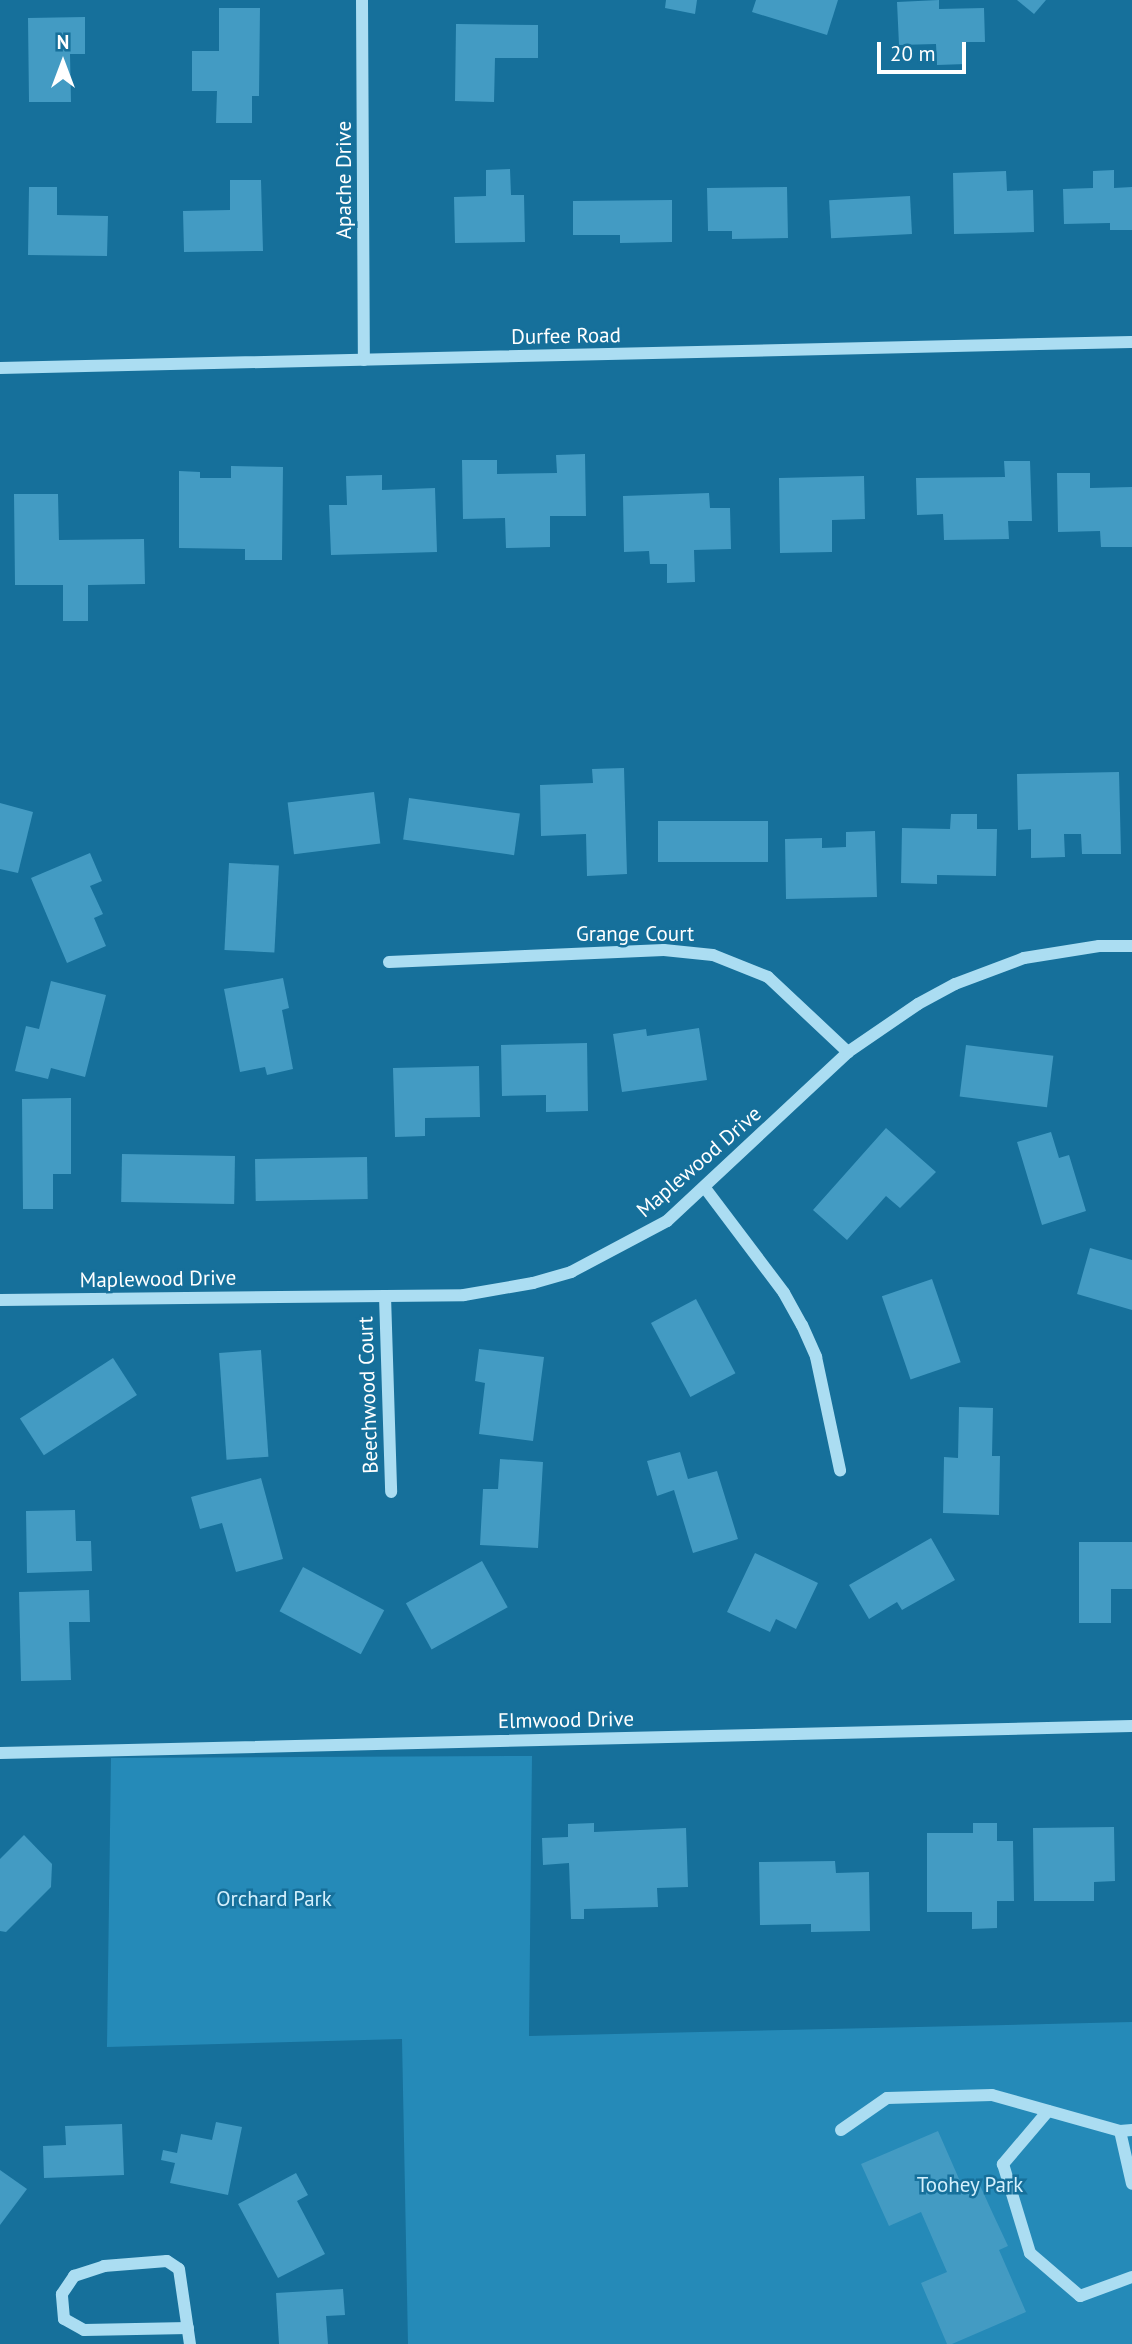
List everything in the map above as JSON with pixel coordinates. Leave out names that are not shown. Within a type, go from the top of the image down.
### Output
[{"type":"street","name":"Apache Drive","points":[[362,0],[364,360]]},
{"type":"street","name":"Durfee Road","points":[[0,368],[1132,342]]},
{"type":"street","name":"Maplewood Drive","points":[[0,1300],[384,1296],[494,1291],[571,1272],[638,1240],[705,1188],[848,1052],[918,1004],[990,969],[1060,951],[1132,946]]},
{"type":"street","name":"Grange Court","points":[[388,962],[664,950],[713,955],[768,977],[848,1052]]},
{"type":"street","points":[[705,1188],[802,1325],[819,1369],[840,1470]]},
{"type":"street","name":"Beechwood Court","points":[[384,1296],[391,1492]]},
{"type":"street","name":"Elmwood Drive","points":[[0,1753],[1132,1726]]},
{"type":"street","points":[[841,2130],[887,2098],[992,2095],[1126,2130],[1132,2184]]},
{"type":"street","points":[[1048,2111],[1003,2165],[1030,2253],[1080,2296],[1132,2277]]},
{"type":"street","points":[[188,2328],[84,2330],[64,2319],[62,2294],[74,2276],[104,2266],[167,2261],[180,2269],[188,2328],[190,2344]]},
{"type":"green space","name":"Toohey Park","points":[[532,1756],[529,2036],[1132,2022],[1132,2344],[408,2344],[402,2039],[107,2047],[111,1758]]},
{"type":"building","points":[[666,0],[697,0],[695,14],[665,8]]},
{"type":"building","points":[[756,0],[838,0],[827,35],[752,12]]},
{"type":"building","points":[[939,0],[939,9],[984,8],[985,42],[965,42],[966,64],[937,65],[936,44],[899,45],[897,2]]},
{"type":"building","points":[[1017,0],[1046,0],[1034,14]]},
{"type":"building","points":[[219,8],[260,8],[259,96],[252,96],[252,123],[216,123],[217,91],[192,91],[192,51],[219,51]]},
{"type":"building","points":[[85,17],[85,54],[70,54],[71,102],[29,102],[28,18]]},
{"type":"building","points":[[456,24],[538,25],[538,58],[495,58],[494,102],[455,101]]},
{"type":"building","points":[[510,169],[511,195],[524,195],[525,242],[455,243],[454,197],[486,196],[486,170]]},
{"type":"building","points":[[1114,170],[1114,188],[1132,187],[1132,230],[1110,230],[1110,223],[1064,224],[1063,189],[1093,188],[1093,171]]},
{"type":"building","points":[[1006,171],[1007,191],[1033,190],[1034,232],[954,234],[953,173]]},
{"type":"building","points":[[230,180],[261,180],[263,251],[184,252],[183,211],[230,210]]},
{"type":"building","points":[[29,187],[57,187],[57,215],[108,216],[107,256],[28,255]]},
{"type":"building","points":[[787,187],[788,238],[732,239],[732,231],[708,231],[707,188]]},
{"type":"building","points":[[910,196],[912,234],[831,238],[829,200]]},
{"type":"building","points":[[672,200],[672,242],[620,243],[620,235],[573,235],[573,201]]},
{"type":"building","points":[[585,454],[586,516],[550,516],[550,547],[506,548],[505,518],[463,519],[462,460],[497,460],[497,474],[557,473],[556,455]]},
{"type":"building","points":[[1004,461],[1030,461],[1032,521],[1008,521],[1009,539],[944,540],[943,514],[917,515],[916,478],[1005,477]]},
{"type":"building","points":[[231,466],[283,467],[282,560],[245,560],[245,549],[179,548],[179,471],[200,472],[200,478],[231,478]]},
{"type":"building","points":[[1057,473],[1090,473],[1090,488],[1132,487],[1132,547],[1101,547],[1100,531],[1058,532]]},
{"type":"building","points":[[382,475],[382,490],[435,488],[437,552],[331,555],[329,505],[347,505],[346,476]]},
{"type":"building","points":[[864,476],[865,519],[832,520],[832,552],[780,553],[779,478]]},
{"type":"building","points":[[709,493],[710,508],[730,508],[731,549],[694,550],[695,582],[667,583],[667,564],[650,564],[649,551],[624,552],[623,496]]},
{"type":"building","points":[[14,494],[58,494],[59,540],[144,539],[145,584],[88,585],[88,621],[63,621],[63,585],[15,585]]},
{"type":"building","points":[[624,768],[627,874],[587,876],[586,834],[541,836],[540,785],[593,783],[592,769]]},
{"type":"building","points":[[1119,772],[1121,854],[1082,854],[1081,834],[1064,834],[1065,857],[1031,858],[1031,829],[1018,830],[1017,774]]},
{"type":"building","points":[[374,792],[380,844],[294,854],[288,803]]},
{"type":"building","points":[[409,798],[520,814],[514,855],[403,840]]},
{"type":"building","points":[[0,803],[33,812],[18,873],[0,869]]},
{"type":"building","points":[[951,814],[977,814],[977,829],[997,829],[996,876],[937,875],[937,884],[901,883],[902,828],[950,829]]},
{"type":"building","points":[[658,821],[768,821],[768,862],[658,862]]},
{"type":"building","points":[[875,831],[877,897],[786,899],[785,839],[822,838],[822,848],[846,847],[846,832]]},
{"type":"building","points":[[90,853],[102,881],[90,886],[103,914],[94,918],[106,946],[67,963],[31,878]]},
{"type":"building","points":[[229,863],[279,866],[274,952],[224,950]]},
{"type":"building","points":[[283,978],[289,1008],[282,1010],[293,1069],[267,1075],[265,1067],[240,1072],[224,989]]},
{"type":"building","points":[[51,981],[106,995],[85,1077],[51,1068],[48,1079],[15,1071],[26,1026],[39,1029]]},
{"type":"building","points":[[699,1028],[707,1080],[622,1092],[613,1034],[646,1029],[647,1036]]},
{"type":"building","points":[[587,1043],[588,1111],[546,1112],[546,1095],[502,1096],[501,1045]]},
{"type":"building","points":[[966,1045],[1053,1056],[1047,1107],[960,1097]]},
{"type":"building","points":[[479,1066],[480,1117],[425,1118],[425,1136],[395,1137],[393,1068]]},
{"type":"building","points":[[71,1098],[71,1174],[53,1174],[53,1209],[23,1209],[22,1099]]},
{"type":"building","points":[[886,1128],[936,1172],[900,1208],[886,1196],[847,1240],[813,1210]]},
{"type":"building","points":[[1051,1132],[1059,1158],[1069,1155],[1086,1211],[1042,1225],[1017,1142]]},
{"type":"building","points":[[122,1154],[235,1156],[234,1204],[121,1202]]},
{"type":"building","points":[[367,1157],[368,1199],[256,1201],[255,1159]]},
{"type":"building","points":[[1090,1248],[1132,1260],[1132,1310],[1077,1294]]},
{"type":"building","points":[[932,1279],[961,1362],[911,1379],[882,1296]]},
{"type":"building","points":[[696,1299],[735,1373],[690,1397],[651,1323]]},
{"type":"building","points":[[479,1349],[544,1357],[533,1441],[479,1434],[485,1383],[475,1381]]},
{"type":"building","points":[[261,1350],[268,1457],[227,1460],[219,1353]]},
{"type":"building","points":[[113,1358],[137,1395],[44,1455],[20,1418]]},
{"type":"building","points":[[959,1407],[993,1408],[992,1456],[1000,1456],[999,1515],[943,1513],[944,1457],[958,1458]]},
{"type":"building","points":[[680,1452],[688,1479],[717,1471],[738,1539],[693,1553],[674,1490],[657,1496],[647,1461]]},
{"type":"building","points":[[500,1459],[543,1462],[538,1548],[480,1545],[483,1489],[498,1489]]},
{"type":"building","points":[[261,1478],[283,1559],[236,1572],[222,1523],[200,1529],[191,1497]]},
{"type":"building","points":[[75,1510],[76,1541],[91,1541],[92,1571],[27,1573],[26,1511]]},
{"type":"building","points":[[931,1538],[955,1580],[902,1610],[897,1602],[869,1619],[849,1585]]},
{"type":"building","points":[[1079,1542],[1132,1542],[1132,1589],[1111,1589],[1111,1623],[1079,1623]]},
{"type":"building","points":[[755,1553],[818,1583],[796,1629],[776,1619],[770,1632],[727,1612]]},
{"type":"building","points":[[482,1561],[508,1607],[432,1650],[406,1603]]},
{"type":"building","points":[[303,1567],[384,1610],[361,1654],[280,1611]]},
{"type":"building","points":[[89,1590],[90,1622],[69,1622],[71,1680],[21,1681],[19,1592]]},
{"type":"building","points":[[594,1823],[594,1832],[686,1828],[688,1887],[657,1888],[658,1907],[584,1909],[584,1919],[571,1919],[569,1863],[543,1865],[542,1838],[568,1837],[568,1824]]},
{"type":"building","points":[[973,1823],[997,1823],[997,1841],[1013,1841],[1014,1901],[997,1901],[997,1928],[972,1929],[972,1912],[927,1912],[927,1833],[973,1833]]},
{"type":"building","points":[[1114,1827],[1115,1881],[1094,1882],[1094,1901],[1034,1901],[1033,1828]]},
{"type":"building","points":[[24,1835],[52,1864],[51,1887],[6,1932],[0,1931],[0,1859]]},
{"type":"building","points":[[835,1861],[836,1873],[869,1872],[870,1931],[811,1932],[811,1924],[760,1925],[759,1862]]},
{"type":"building","points":[[216,2122],[242,2127],[228,2195],[170,2183],[175,2163],[161,2160],[163,2150],[177,2153],[181,2134],[212,2140]]},
{"type":"building","points":[[122,2124],[124,2175],[44,2178],[43,2146],[66,2145],[65,2126]]},
{"type":"building","points":[[938,2131],[963,2188],[978,2181],[1008,2246],[999,2250],[1026,2312],[952,2344],[947,2344],[921,2283],[947,2272],[921,2212],[889,2226],[861,2164]]},
{"type":"building","points":[[0,2170],[27,2189],[0,2225]]},
{"type":"building","points":[[296,2173],[308,2195],[297,2201],[325,2254],[278,2278],[238,2204]]},
{"type":"building","points":[[343,2289],[345,2315],[326,2316],[328,2344],[279,2344],[276,2293]]},
{"type":"park label","name":"Orchard Park","points":[[274,1899]]}]
